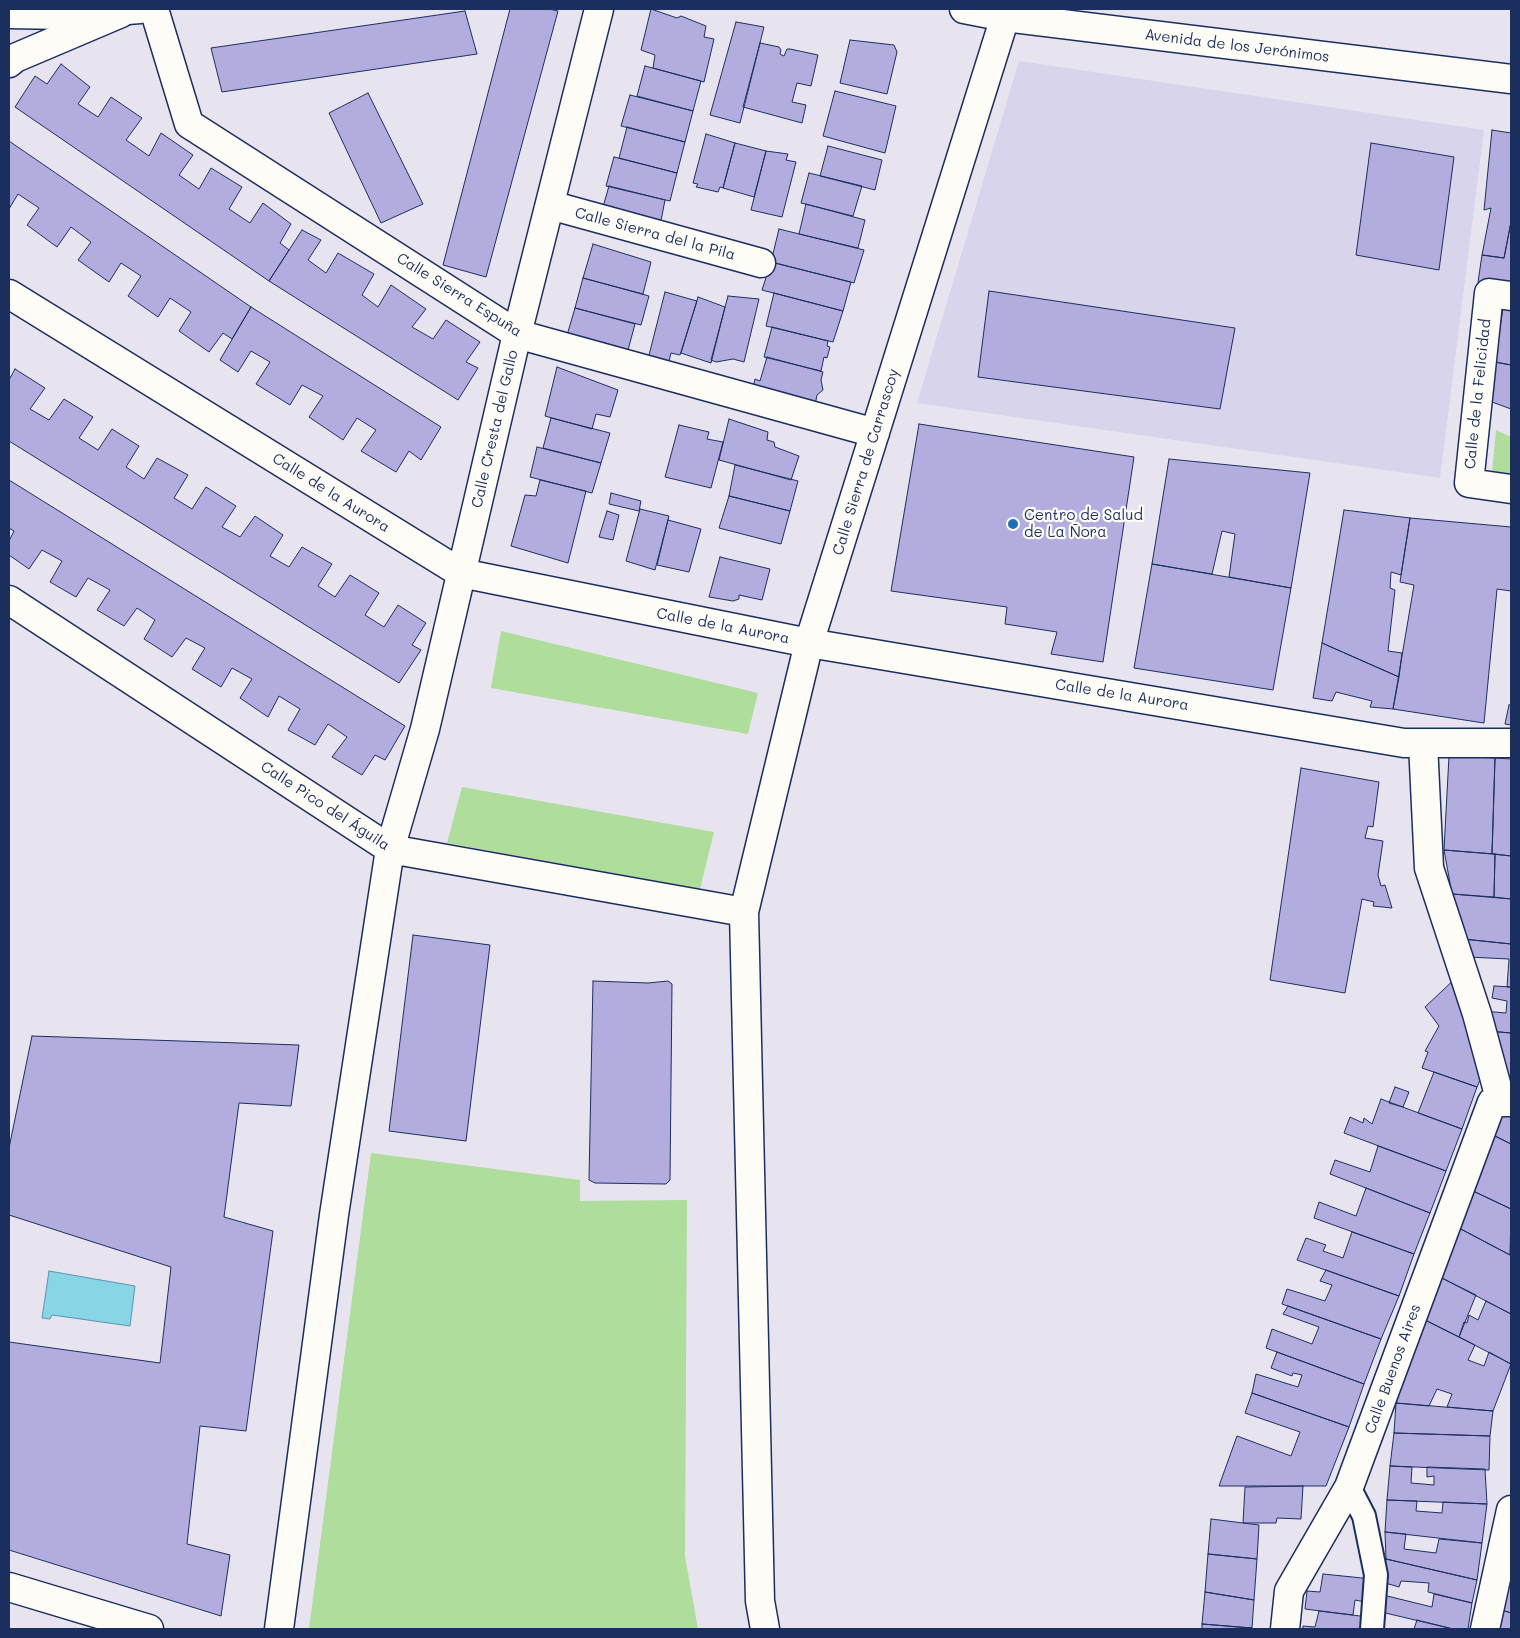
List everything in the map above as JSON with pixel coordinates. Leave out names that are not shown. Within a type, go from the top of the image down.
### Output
[{"type":"street","name":"Calle Sierra Espuña","points":[[154,9],[189,124],[517,334],[875,433]]},
{"type":"street","name":"Calle Cresta del Gallo","points":[[279,1629],[334,1215],[390,849],[425,729],[517,334],[599,9]]},
{"type":"street","name":"Avenida de los Jerónimos","points":[[964,9],[1008,13],[1511,79]]},
{"type":"street","points":[[9,14],[63,15],[132,10]]},
{"type":"street","points":[[9,63],[15,58],[132,10]]},
{"type":"street","name":"Calle Sierra de Carrascoy","points":[[765,1629],[760,1601],[744,912],[809,644],[1008,13]]},
{"type":"street","name":"Calle Sierra del la Pila","points":[[550,205],[761,263]]},
{"type":"street","name":"Calle de la Aurora","points":[[9,294],[462,573],[809,644],[1404,743],[1511,743]]},
{"type":"street","name":"Calle de la Felicidad","points":[[1500,294],[1469,483],[1511,490]]},
{"type":"street","name":"Calle Pico del Águila","points":[[9,600],[390,849],[744,912]]},
{"type":"street","points":[[1423,743],[1429,868],[1477,1014],[1501,1102]]},
{"type":"street","name":"Calle Buenos Aires","points":[[1285,1629],[1289,1591],[1349,1488],[1501,1102]]},
{"type":"street","points":[[1349,1488],[1364,1516],[1376,1575],[1372,1629]]},
{"type":"street","points":[[1485,1629],[1511,1510]]},
{"type":"street","points":[[9,1587],[149,1629]]},
{"type":"shaded area","points":[[1019,61],[1484,130],[1440,478],[917,403]]},
{"type":"green space","points":[[1496,430],[1511,437],[1511,477],[1492,473]]},
{"type":"green space","points":[[501,631],[758,693],[748,734],[491,688]]},
{"type":"green space","points":[[462,787],[714,832],[700,889],[447,843]]},
{"type":"green space","points":[[371,1153],[580,1180],[580,1201],[687,1200],[685,1556],[698,1629],[309,1629]]},
{"type":"water","points":[[49,1271],[135,1286],[130,1326],[52,1315],[50,1319],[42,1318]]},
{"type":"building","points":[[510,9],[549,9],[558,11],[486,277],[443,265]]},
{"type":"building","points":[[651,9],[677,18],[681,16],[706,26],[704,37],[714,39],[704,82],[653,68],[655,55],[641,50]]},
{"type":"building","points":[[465,11],[477,54],[222,92],[211,48]]},
{"type":"building","points":[[736,22],[764,27],[740,123],[710,115]]},
{"type":"building","points":[[850,40],[894,45],[897,52],[887,94],[840,83]]},
{"type":"building","points":[[760,43],[779,47],[781,50],[780,54],[784,56],[787,49],[818,55],[811,86],[797,83],[792,102],[806,105],[802,123],[743,107]]},
{"type":"building","points":[[61,64],[90,87],[78,104],[98,117],[111,97],[142,118],[126,140],[149,156],[161,133],[193,155],[179,175],[199,189],[211,168],[242,187],[229,209],[250,223],[263,203],[291,224],[280,243],[289,250],[269,281],[15,107],[35,76],[47,84]]},
{"type":"building","points":[[645,66],[701,81],[693,111],[637,96]]},
{"type":"building","points":[[835,91],[896,106],[885,153],[823,136]]},
{"type":"building","points":[[368,93],[423,204],[381,223],[329,113]]},
{"type":"building","points":[[630,95],[693,111],[685,142],[621,126]]},
{"type":"building","points":[[627,127],[685,142],[677,173],[619,158]]},
{"type":"building","points":[[1492,130],[1511,133],[1511,222],[1504,258],[1482,255],[1491,208],[1484,210]]},
{"type":"building","points":[[706,134],[735,143],[723,188],[720,187],[718,192],[696,187],[698,184],[693,183]]},
{"type":"building","points":[[9,141],[251,307],[232,339],[223,333],[209,352],[179,331],[191,312],[170,298],[158,317],[128,296],[141,276],[121,263],[109,282],[78,260],[91,242],[71,227],[57,247],[27,225],[39,208],[18,194],[9,209]]},
{"type":"building","points":[[735,143],[766,151],[754,197],[723,188]]},
{"type":"building","points":[[1371,143],[1454,157],[1439,270],[1356,255]]},
{"type":"building","points":[[828,146],[882,160],[875,190],[820,176]]},
{"type":"building","points":[[766,151],[788,154],[786,160],[796,162],[782,217],[751,210]]},
{"type":"building","points":[[614,157],[677,173],[670,201],[606,186]]},
{"type":"building","points":[[809,173],[862,186],[853,216],[801,203]]},
{"type":"building","points":[[609,186],[665,200],[659,231],[603,207]]},
{"type":"building","points":[[806,204],[865,220],[858,248],[799,234]]},
{"type":"building","points":[[1511,222],[1511,286],[1478,282],[1482,255],[1504,258]]},
{"type":"building","points":[[779,229],[864,250],[854,283],[771,262]]},
{"type":"building","points":[[302,230],[321,240],[308,260],[326,273],[338,253],[374,274],[362,295],[378,307],[391,285],[426,309],[412,327],[433,339],[446,320],[480,342],[466,362],[478,368],[458,400],[269,281]]},
{"type":"building","points":[[593,244],[651,262],[643,294],[583,278]]},
{"type":"building","points":[[771,262],[851,282],[843,311],[762,290]]},
{"type":"building","points":[[583,278],[649,296],[641,325],[575,308]]},
{"type":"building","points":[[989,291],[1235,328],[1220,409],[978,377]]},
{"type":"building","points":[[665,292],[697,301],[680,355],[671,353],[667,369],[647,363]]},
{"type":"building","points":[[774,293],[843,311],[833,342],[766,326]]},
{"type":"building","points":[[728,296],[759,299],[744,362],[733,359],[716,362],[711,360]]},
{"type":"building","points":[[698,297],[725,307],[711,363],[681,353]]},
{"type":"building","points":[[1504,301],[1511,302],[1511,365],[1495,362]]},
{"type":"building","points":[[251,307],[441,427],[421,460],[409,451],[396,472],[361,451],[376,430],[357,418],[343,440],[309,417],[323,396],[302,385],[290,405],[256,384],[270,362],[251,351],[238,372],[220,360]]},
{"type":"building","points":[[575,308],[635,324],[625,361],[565,342]]},
{"type":"building","points":[[772,327],[828,341],[827,346],[830,347],[827,358],[824,357],[821,371],[764,357]]},
{"type":"building","points":[[767,357],[823,372],[821,380],[823,390],[817,395],[815,405],[752,392],[755,379],[760,381]]},
{"type":"building","points":[[1495,362],[1511,365],[1511,409],[1492,402]]},
{"type":"building","points":[[557,367],[618,390],[610,417],[596,414],[592,429],[545,416]]},
{"type":"building","points":[[15,369],[45,388],[30,409],[49,420],[64,399],[93,417],[79,438],[98,450],[112,429],[139,446],[126,467],[144,479],[157,458],[188,475],[174,498],[192,509],[206,487],[236,506],[222,527],[240,537],[255,516],[283,535],[270,556],[289,567],[302,547],[332,564],[318,586],[335,597],[350,575],[379,593],[365,615],[384,627],[398,605],[426,623],[412,645],[421,650],[399,683],[9,441],[9,380]]},
{"type":"building","points":[[551,418],[610,433],[601,463],[543,448]]},
{"type":"building","points":[[729,419],[768,432],[767,440],[774,442],[775,447],[799,456],[791,480],[719,460]]},
{"type":"building","name":"Centro de Salud de La Ñora","points":[[919,424],[1134,457],[1103,662],[1051,654],[1057,632],[1005,624],[1007,607],[891,591]]},
{"type":"building","points":[[679,425],[709,432],[707,439],[723,442],[711,488],[665,477]]},
{"type":"building","points":[[537,447],[601,463],[592,493],[530,477]]},
{"type":"building","points":[[1169,459],[1310,473],[1291,588],[1229,577],[1235,534],[1222,531],[1212,574],[1152,564]]},
{"type":"building","points":[[735,465],[798,481],[790,511],[729,496]]},
{"type":"building","points":[[9,480],[405,726],[385,760],[375,755],[362,775],[332,757],[347,737],[328,724],[315,745],[288,730],[300,709],[279,696],[268,717],[240,698],[252,679],[232,668],[221,687],[192,669],[205,648],[186,638],[172,657],[144,639],[155,620],[137,608],[124,626],[97,610],[110,590],[88,578],[76,597],[50,582],[62,561],[42,550],[29,569],[9,555],[9,541],[14,531],[9,528]]},
{"type":"building","points":[[540,480],[586,491],[568,563],[511,546],[525,495],[536,496]]},
{"type":"building","points":[[611,493],[641,501],[639,511],[609,504]]},
{"type":"building","points":[[729,496],[790,511],[781,544],[719,528]]},
{"type":"building","points":[[640,509],[669,516],[655,570],[626,561]]},
{"type":"building","points":[[1344,510],[1410,518],[1401,575],[1391,572],[1390,588],[1395,590],[1388,651],[1402,653],[1399,677],[1322,643]]},
{"type":"building","points":[[607,511],[619,515],[613,540],[599,537]]},
{"type":"building","points":[[1410,518],[1511,527],[1511,591],[1497,589],[1484,723],[1393,709],[1414,585],[1400,582]]},
{"type":"building","points":[[668,520],[701,529],[689,572],[657,565]]},
{"type":"building","points":[[720,557],[770,569],[762,600],[739,595],[739,599],[733,601],[709,597]]},
{"type":"building","points":[[1152,564],[1291,588],[1273,690],[1134,668]]},
{"type":"building","points":[[1322,643],[1399,677],[1393,709],[1370,707],[1372,701],[1336,692],[1332,701],[1313,698]]},
{"type":"building","points":[[1509,705],[1511,705],[1511,725],[1505,724]]},
{"type":"building","points":[[1449,756],[1495,758],[1492,854],[1444,850]]},
{"type":"building","points":[[1495,758],[1511,759],[1511,856],[1492,854]]},
{"type":"building","points":[[1301,768],[1379,782],[1373,827],[1368,826],[1365,838],[1383,841],[1378,875],[1381,886],[1385,885],[1392,908],[1373,906],[1374,902],[1362,899],[1345,993],[1270,980]]},
{"type":"building","points":[[1444,850],[1495,854],[1494,897],[1452,894]]},
{"type":"building","points":[[1495,854],[1511,856],[1511,899],[1494,897]]},
{"type":"building","points":[[1452,894],[1511,899],[1511,944],[1463,939]]},
{"type":"building","points":[[413,935],[490,945],[466,1141],[389,1131]]},
{"type":"building","points":[[1463,939],[1511,944],[1511,987],[1507,987],[1509,959],[1468,957]]},
{"type":"building","points":[[1458,976],[1486,1066],[1477,1087],[1422,1068],[1428,1052],[1425,1051],[1439,1026],[1425,1007]]},
{"type":"building","points":[[593,981],[648,983],[668,981],[672,984],[670,1180],[666,1184],[595,1183],[589,1180]]},
{"type":"building","points":[[1494,986],[1511,987],[1511,1033],[1488,1031],[1483,1011],[1506,1013],[1507,1001],[1492,998]]},
{"type":"building","points":[[1488,1031],[1511,1033],[1511,1076],[1500,1074]]},
{"type":"building","points":[[32,1036],[299,1045],[291,1106],[239,1103],[224,1217],[273,1231],[246,1431],[200,1426],[187,1544],[230,1555],[221,1616],[9,1550],[9,1342],[160,1363],[171,1267],[9,1215],[9,1148]]},
{"type":"building","points":[[1434,1072],[1477,1087],[1462,1129],[1418,1113]]},
{"type":"building","points":[[1395,1087],[1409,1092],[1403,1107],[1389,1103]]},
{"type":"building","points":[[1381,1099],[1462,1129],[1446,1171],[1344,1133],[1350,1117],[1363,1123],[1364,1118],[1372,1124]]},
{"type":"building","points":[[1501,1107],[1511,1108],[1511,1144],[1491,1134]]},
{"type":"building","points":[[1491,1134],[1511,1144],[1511,1209],[1471,1190]]},
{"type":"building","points":[[1378,1146],[1446,1171],[1430,1213],[1330,1174],[1335,1160],[1370,1172]]},
{"type":"building","points":[[1366,1188],[1430,1213],[1414,1254],[1314,1218],[1319,1202],[1356,1216]]},
{"type":"building","points":[[1471,1190],[1511,1209],[1510,1255],[1457,1227]]},
{"type":"building","points":[[1457,1227],[1510,1255],[1511,1251],[1511,1314],[1438,1276]]},
{"type":"building","points":[[1352,1232],[1414,1254],[1399,1296],[1297,1260],[1306,1238],[1326,1245],[1323,1251],[1343,1258]]},
{"type":"building","points":[[1326,1270],[1399,1296],[1381,1339],[1282,1304],[1287,1289],[1325,1301],[1332,1285],[1320,1281]]},
{"type":"building","points":[[1438,1276],[1476,1295],[1459,1337],[1423,1319]]},
{"type":"building","points":[[1486,1301],[1511,1314],[1511,1364],[1459,1337],[1464,1322],[1467,1323],[1469,1315],[1478,1320]]},
{"type":"building","points":[[1288,1306],[1381,1339],[1364,1384],[1266,1348],[1272,1329],[1312,1344],[1319,1327],[1283,1314]]},
{"type":"building","points":[[1423,1319],[1475,1345],[1468,1360],[1484,1366],[1489,1352],[1511,1364],[1493,1411],[1447,1407],[1452,1394],[1437,1389],[1429,1406],[1396,1403]]},
{"type":"building","points":[[1277,1352],[1364,1384],[1349,1427],[1252,1393],[1256,1374],[1298,1387],[1302,1375],[1293,1373],[1292,1376],[1271,1368]]},
{"type":"building","points":[[1252,1393],[1349,1427],[1326,1486],[1219,1486],[1237,1436],[1291,1456],[1300,1432],[1245,1413]]},
{"type":"building","points":[[1396,1403],[1493,1411],[1490,1436],[1394,1433]]},
{"type":"building","points":[[1394,1433],[1490,1436],[1489,1470],[1390,1466]]},
{"type":"building","points":[[1390,1466],[1412,1467],[1411,1483],[1434,1485],[1434,1476],[1427,1477],[1427,1467],[1485,1469],[1487,1504],[1387,1500]]},
{"type":"building","points":[[1303,1486],[1301,1519],[1277,1518],[1276,1523],[1243,1523],[1245,1487]]},
{"type":"building","points":[[1387,1500],[1417,1501],[1416,1511],[1442,1513],[1443,1502],[1487,1504],[1482,1543],[1385,1532]]},
{"type":"building","points":[[1211,1519],[1259,1525],[1257,1559],[1208,1554]]},
{"type":"building","points":[[1385,1532],[1406,1534],[1404,1549],[1436,1553],[1439,1539],[1482,1543],[1477,1580],[1386,1559]]},
{"type":"building","points":[[1208,1554],[1257,1559],[1254,1600],[1205,1592]]},
{"type":"building","points":[[1386,1559],[1477,1580],[1472,1603],[1428,1592],[1429,1583],[1401,1581],[1399,1587],[1382,1582]]},
{"type":"building","points":[[1323,1574],[1372,1579],[1370,1603],[1355,1600],[1353,1615],[1305,1609],[1307,1591],[1320,1592]]},
{"type":"building","points":[[1506,1584],[1511,1585],[1511,1613],[1499,1609]]},
{"type":"building","points":[[1205,1592],[1254,1600],[1252,1628],[1202,1624]]},
{"type":"building","points":[[1379,1594],[1432,1607],[1434,1594],[1472,1603],[1468,1629],[1453,1629],[1377,1611]]},
{"type":"building","points":[[1499,1609],[1511,1613],[1511,1629],[1492,1629]]},
{"type":"building","points":[[1319,1611],[1368,1617],[1367,1629],[1303,1629],[1303,1626],[1315,1627]]},
{"type":"building","points":[[1417,1620],[1453,1629],[1414,1629]]},
{"type":"building","points":[[1202,1624],[1252,1628],[1202,1629]]},
{"type":"place","name":"Centro de Salud de La Ñora","points":[[1013,524]]}]
